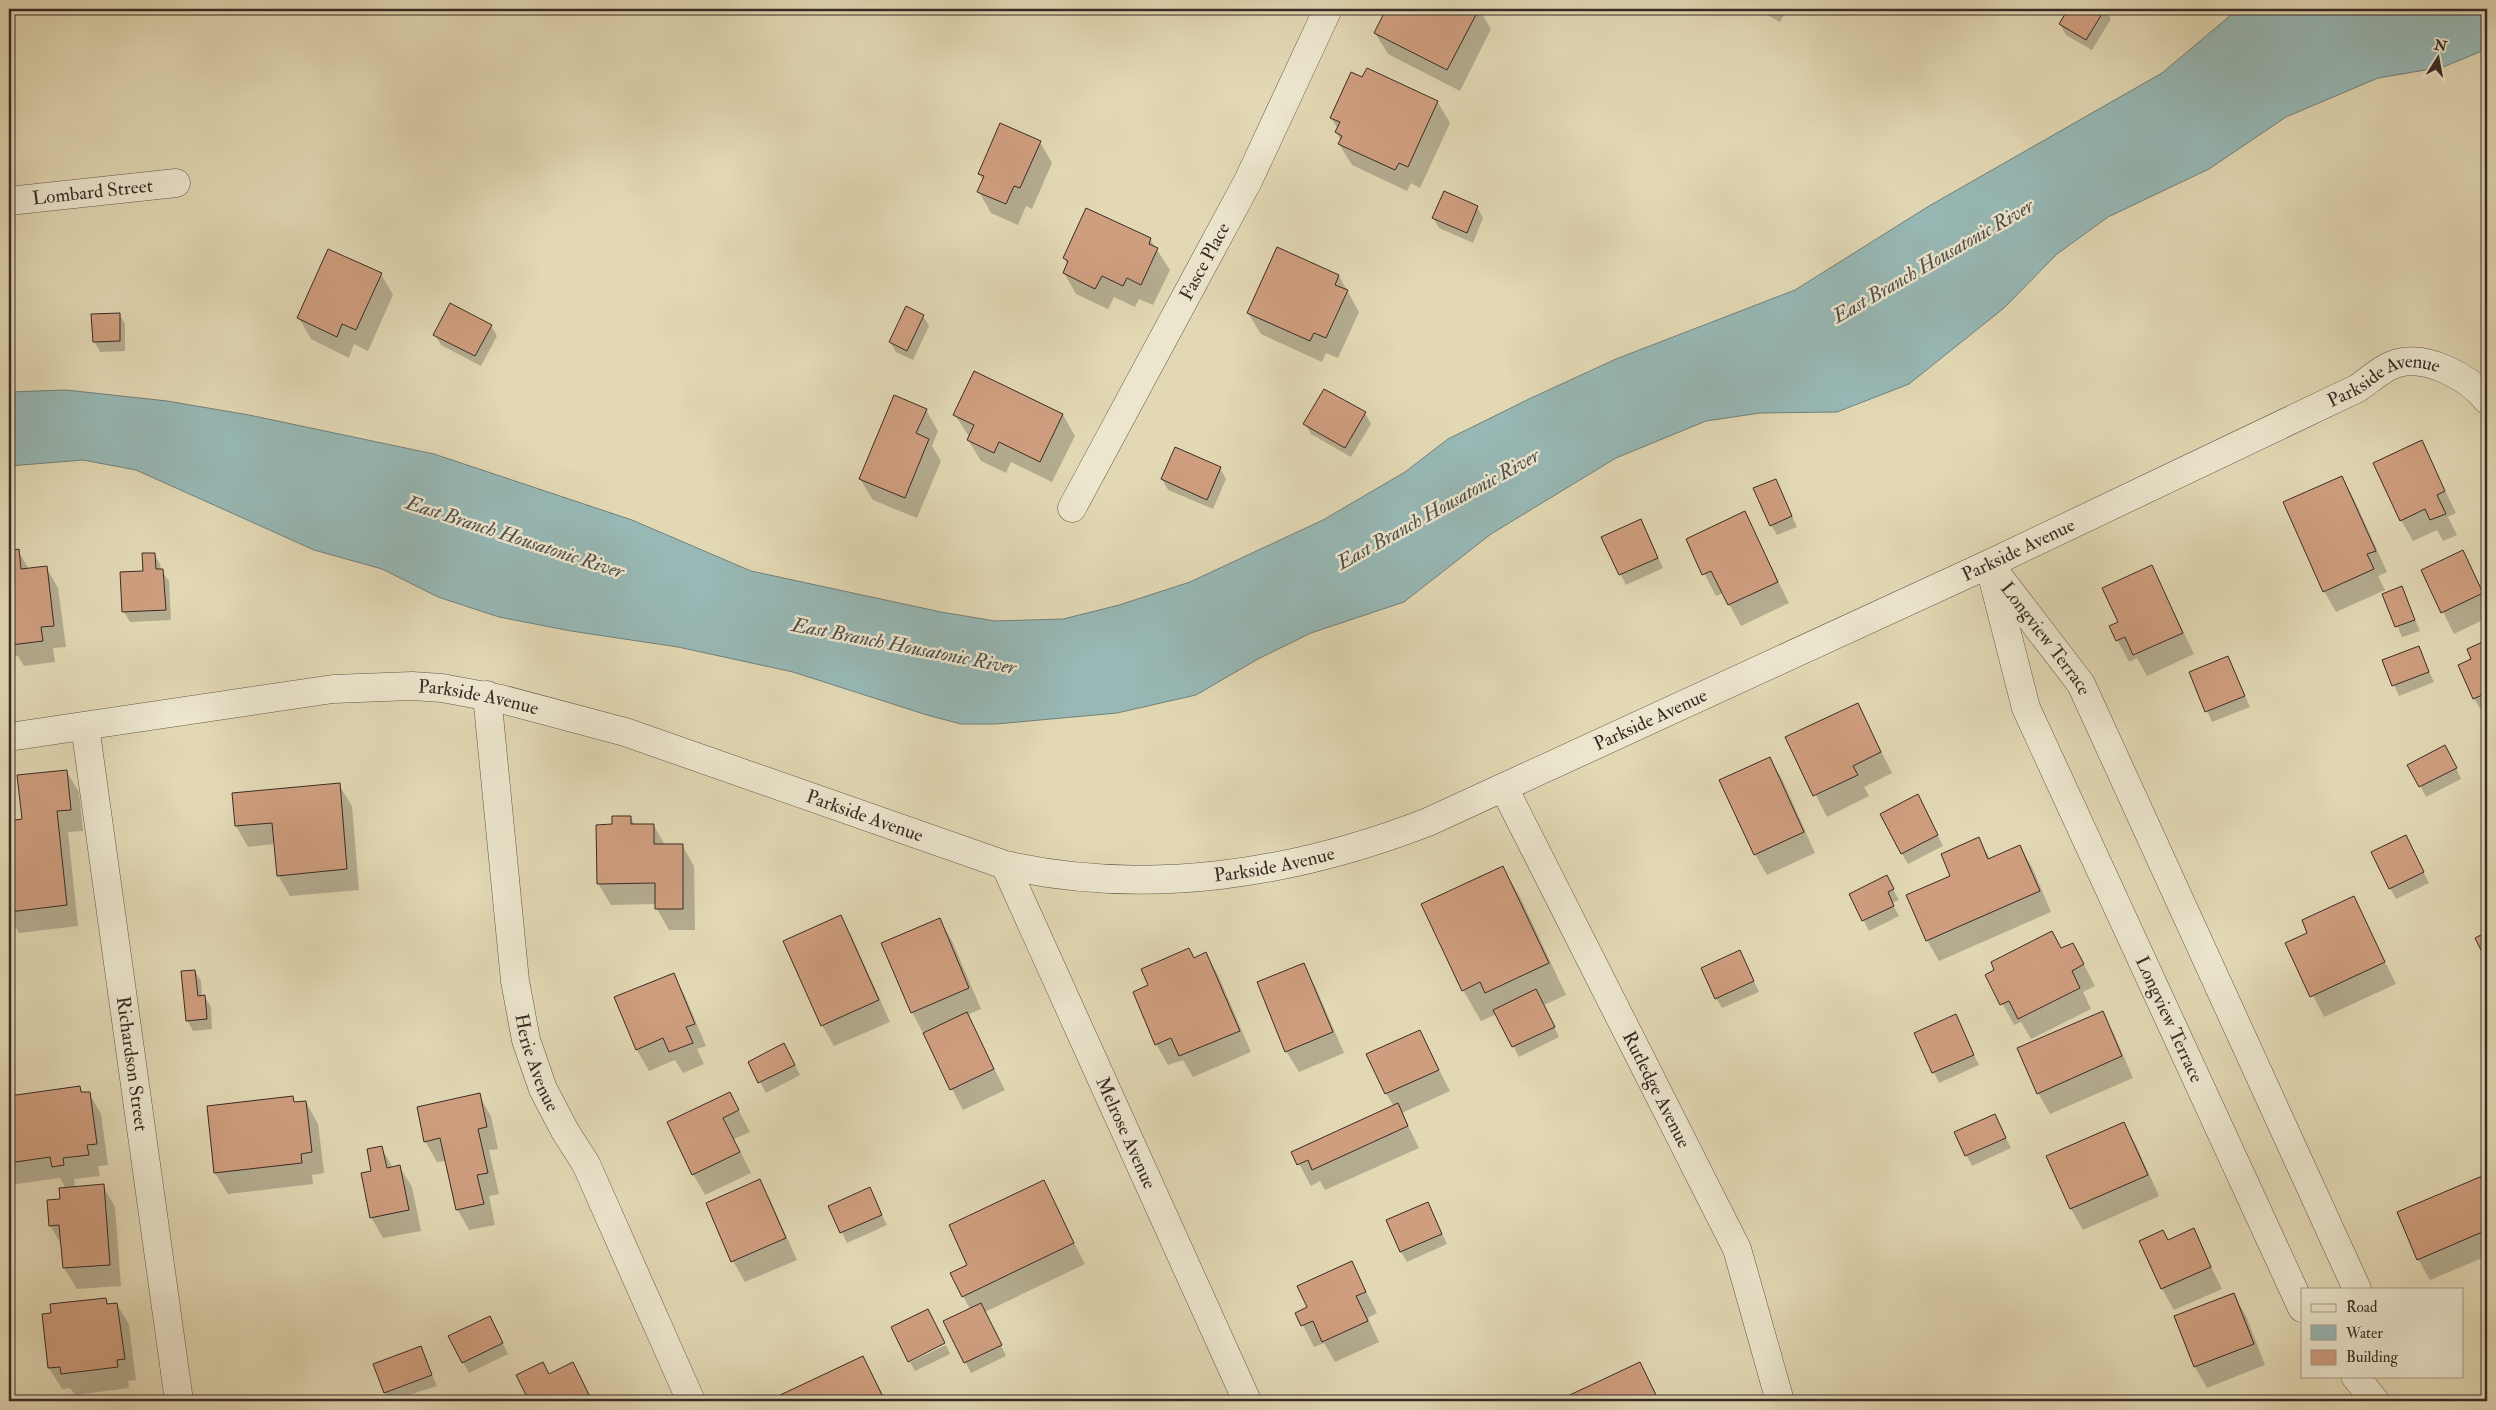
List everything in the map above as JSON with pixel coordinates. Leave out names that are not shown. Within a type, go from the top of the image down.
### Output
[{"type":"street","name":"Fasce Place","points":[[1072,508],[1248,181],[1328,9]]},
{"type":"street","name":"Lombard Street","points":[[9,201],[176,182]]},
{"type":"street","name":"Parkside Avenue","points":[[9,737],[349,688],[412,686],[487,695],[626,732],[1005,865],[1052,874],[1140,879],[1193,878],[1248,871],[1332,855],[1428,822],[1989,564],[2358,388],[2385,368],[2398,363],[2416,362],[2433,366],[2461,377],[2474,386],[2487,400]]},
{"type":"street","name":"Longview Terrace","points":[[1989,564],[2081,684],[2357,1288]]},
{"type":"street","name":"Longview Terrace","points":[[1989,564],[2026,708],[2301,1306]]},
{"type":"street","name":"Herie Avenue","points":[[487,695],[515,981],[526,1040],[543,1089],[565,1131],[586,1164],[691,1401]]},
{"type":"street","name":"Richardson Street","points":[[85,726],[179,1401]]},
{"type":"street","name":"Rutledge Avenue","points":[[1504,788],[1738,1249],[1780,1401]]},
{"type":"street","name":"Melrose Avenue","points":[[1005,865],[1247,1401]]},
{"type":"street","points":[[2357,1378],[2375,1401]]},
{"type":"street","points":[[2374,1378],[2379,1401]]},
{"type":"water","name":"East Branch Housatonic River","points":[[2238,9],[2487,9],[2487,49],[2443,67],[2378,78],[2286,117],[2209,169],[2108,217],[2057,254],[2004,308],[1909,384],[1837,412],[1760,413],[1706,421],[1616,458],[1491,534],[1404,602],[1311,633],[1258,659],[1196,695],[1117,713],[996,724],[961,724],[793,672],[678,647],[571,631],[499,617],[438,597],[382,569],[314,550],[136,470],[83,460],[9,466],[9,392],[66,390],[167,401],[249,415],[434,454],[632,520],[751,571],[941,612],[995,621],[1063,619],[1119,605],[1190,582],[1323,520],[1405,472],[1448,439],[1529,399],[1616,359],[1795,290],[1929,206],[2162,73]]},
{"type":"building","points":[[1386,9],[1479,9],[1447,70],[1374,33]]},
{"type":"building","points":[[2068,9],[2105,9],[2086,40],[2059,24]]},
{"type":"building","points":[[1367,68],[1438,101],[1408,167],[1399,163],[1395,170],[1338,144],[1342,136],[1335,132],[1340,122],[1330,118],[1351,72],[1362,77]]},
{"type":"building","points":[[1000,123],[1041,141],[1020,188],[1014,186],[1006,204],[977,192],[984,176],[978,174]]},
{"type":"building","points":[[1444,191],[1478,206],[1467,233],[1432,218]]},
{"type":"building","points":[[1086,208],[1151,238],[1149,244],[1158,248],[1141,285],[1127,278],[1123,286],[1102,276],[1095,289],[1063,273],[1068,261],[1063,258]]},
{"type":"building","points":[[1277,247],[1339,275],[1335,285],[1348,290],[1326,338],[1314,333],[1310,341],[1247,313]]},
{"type":"building","points":[[328,249],[382,273],[356,330],[342,324],[337,337],[297,318]]},
{"type":"building","points":[[450,303],[492,325],[475,356],[433,335]]},
{"type":"building","points":[[906,306],[924,315],[907,351],[889,342]]},
{"type":"building","points":[[120,313],[120,341],[93,342],[91,314]]},
{"type":"building","points":[[974,371],[1063,414],[1040,462],[999,442],[994,453],[967,440],[974,425],[953,415]]},
{"type":"building","points":[[1324,389],[1366,412],[1345,448],[1303,424]]},
{"type":"building","points":[[894,395],[927,409],[916,433],[929,439],[905,498],[859,479]]},
{"type":"building","points":[[2422,440],[2445,491],[2437,495],[2446,514],[2430,520],[2425,509],[2400,521],[2373,463]]},
{"type":"building","points":[[1175,447],[1221,467],[1207,500],[1161,479]]},
{"type":"building","points":[[2342,476],[2376,551],[2367,554],[2374,569],[2323,592],[2283,502]]},
{"type":"building","points":[[1776,479],[1792,516],[1770,526],[1753,488]]},
{"type":"building","points":[[1745,511],[1778,582],[1728,605],[1711,571],[1702,575],[1686,539]]},
{"type":"building","points":[[1641,519],[1658,558],[1619,575],[1601,537]]},
{"type":"building","points":[[19,549],[21,569],[47,566],[54,626],[41,627],[43,641],[11,645],[9,551]]},
{"type":"building","points":[[2463,550],[2483,593],[2441,613],[2421,570]]},
{"type":"building","points":[[142,553],[155,553],[156,569],[163,569],[166,610],[122,612],[120,572],[143,571]]},
{"type":"building","points":[[2152,565],[2183,633],[2133,655],[2125,637],[2116,641],[2109,626],[2118,622],[2102,588]]},
{"type":"building","points":[[2402,586],[2415,620],[2395,627],[2382,594]]},
{"type":"building","points":[[2487,640],[2487,693],[2473,699],[2458,665],[2471,659],[2467,649]]},
{"type":"building","points":[[2419,646],[2429,672],[2392,686],[2382,660]]},
{"type":"building","points":[[2228,656],[2245,696],[2205,712],[2189,672]]},
{"type":"building","points":[[1858,703],[1881,752],[1853,766],[1858,775],[1813,796],[1785,737]]},
{"type":"building","points":[[2445,745],[2457,768],[2419,787],[2407,765]]},
{"type":"building","points":[[1770,757],[1804,832],[1754,855],[1719,780]]},
{"type":"building","points":[[67,770],[71,810],[57,811],[67,905],[9,912],[9,821],[22,819],[17,775]]},
{"type":"building","points":[[340,783],[347,869],[277,876],[272,823],[235,826],[232,793]]},
{"type":"building","points":[[1918,794],[1938,835],[1901,854],[1880,814]]},
{"type":"building","points":[[612,816],[631,816],[631,824],[654,824],[654,844],[683,844],[683,909],[655,909],[655,883],[597,884],[596,825],[612,824]]},
{"type":"building","points":[[2406,835],[2424,872],[2389,889],[2371,852]]},
{"type":"building","points":[[1979,837],[1988,859],[2020,845],[2040,891],[1926,941],[1906,895],[1950,876],[1941,854]]},
{"type":"building","points":[[1503,866],[1549,963],[1485,993],[1480,982],[1462,991],[1421,904]]},
{"type":"building","points":[[1887,875],[1894,889],[1888,892],[1894,906],[1862,921],[1849,894]]},
{"type":"building","points":[[2354,896],[2385,962],[2310,997],[2285,943],[2307,933],[2302,920]]},
{"type":"building","points":[[841,915],[879,1000],[821,1026],[783,941]]},
{"type":"building","points":[[940,918],[969,988],[911,1013],[881,943]]},
{"type":"building","points":[[2052,931],[2061,948],[2073,943],[2084,964],[2072,971],[2080,988],[2018,1019],[2009,1001],[2000,1005],[1985,975],[1994,970],[1991,962]]},
{"type":"building","points":[[2487,932],[2487,962],[2475,938]]},
{"type":"building","points":[[1189,948],[1194,958],[1206,952],[1240,1031],[1179,1056],[1171,1038],[1155,1045],[1133,992],[1148,985],[1141,969]]},
{"type":"building","points":[[1740,950],[1754,981],[1715,999],[1701,968]]},
{"type":"building","points":[[1304,963],[1333,1032],[1285,1052],[1257,982]]},
{"type":"building","points":[[195,970],[198,996],[205,995],[207,1019],[186,1021],[181,971]]},
{"type":"building","points":[[674,973],[695,1024],[686,1027],[693,1043],[669,1052],[663,1038],[636,1050],[614,997]]},
{"type":"building","points":[[1536,989],[1555,1027],[1512,1047],[1493,1010]]},
{"type":"building","points":[[2103,1011],[2122,1056],[2037,1094],[2017,1048]]},
{"type":"building","points":[[967,1012],[994,1069],[950,1090],[923,1033]]},
{"type":"building","points":[[1956,1014],[1974,1055],[1932,1073],[1914,1033]]},
{"type":"building","points":[[1420,1030],[1439,1070],[1385,1094],[1366,1054]]},
{"type":"building","points":[[784,1043],[795,1065],[758,1083],[748,1062]]},
{"type":"building","points":[[80,1086],[81,1092],[90,1092],[97,1144],[87,1145],[89,1155],[63,1158],[64,1165],[52,1167],[50,1157],[9,1163],[9,1096]]},
{"type":"building","points":[[730,1092],[739,1110],[723,1118],[740,1152],[692,1175],[667,1122]]},
{"type":"building","points":[[480,1093],[487,1127],[478,1129],[488,1173],[477,1175],[484,1204],[456,1210],[440,1138],[424,1142],[417,1107]]},
{"type":"building","points":[[293,1096],[294,1102],[306,1101],[312,1152],[301,1154],[302,1163],[214,1173],[207,1106]]},
{"type":"building","points":[[1398,1103],[1408,1126],[1312,1170],[1308,1160],[1297,1165],[1291,1152]]},
{"type":"building","points":[[1995,1114],[2006,1138],[1965,1156],[1954,1132]]},
{"type":"building","points":[[2124,1122],[2148,1175],[2070,1209],[2046,1156]]},
{"type":"building","points":[[382,1146],[387,1168],[400,1165],[409,1210],[370,1218],[361,1173],[371,1171],[367,1149]]},
{"type":"building","points":[[2487,1174],[2487,1230],[2417,1260],[2397,1212]]},
{"type":"building","points":[[760,1179],[786,1238],[731,1262],[706,1203]]},
{"type":"building","points":[[1044,1180],[1074,1243],[962,1297],[950,1273],[967,1265],[949,1225]]},
{"type":"building","points":[[104,1184],[110,1265],[63,1268],[59,1225],[49,1226],[47,1200],[60,1199],[59,1188]]},
{"type":"building","points":[[870,1187],[882,1215],[840,1233],[828,1206]]},
{"type":"building","points":[[1428,1202],[1442,1234],[1400,1252],[1386,1220]]},
{"type":"building","points":[[2194,1228],[2211,1267],[2161,1289],[2139,1241],[2163,1230],[2168,1240]]},
{"type":"building","points":[[1352,1261],[1366,1292],[1356,1296],[1368,1321],[1322,1342],[1313,1321],[1301,1326],[1295,1313],[1307,1307],[1297,1286]]},
{"type":"building","points":[[2234,1293],[2254,1344],[2194,1367],[2174,1316]]},
{"type":"building","points":[[106,1298],[107,1304],[117,1303],[125,1359],[117,1360],[118,1367],[61,1374],[60,1367],[48,1368],[42,1314],[51,1313],[50,1304]]},
{"type":"building","points":[[981,1303],[1002,1345],[964,1363],[943,1321]]},
{"type":"building","points":[[928,1309],[945,1343],[908,1362],[891,1327]]},
{"type":"building","points":[[490,1316],[503,1343],[462,1363],[448,1336]]},
{"type":"building","points":[[421,1346],[432,1375],[384,1393],[373,1364]]},
{"type":"building","points":[[863,1356],[885,1401],[778,1401],[776,1397]]},
{"type":"building","points":[[543,1362],[549,1374],[573,1362],[592,1401],[529,1401],[516,1375]]},
{"type":"building","points":[[1640,1362],[1659,1401],[1557,1401]]}]
